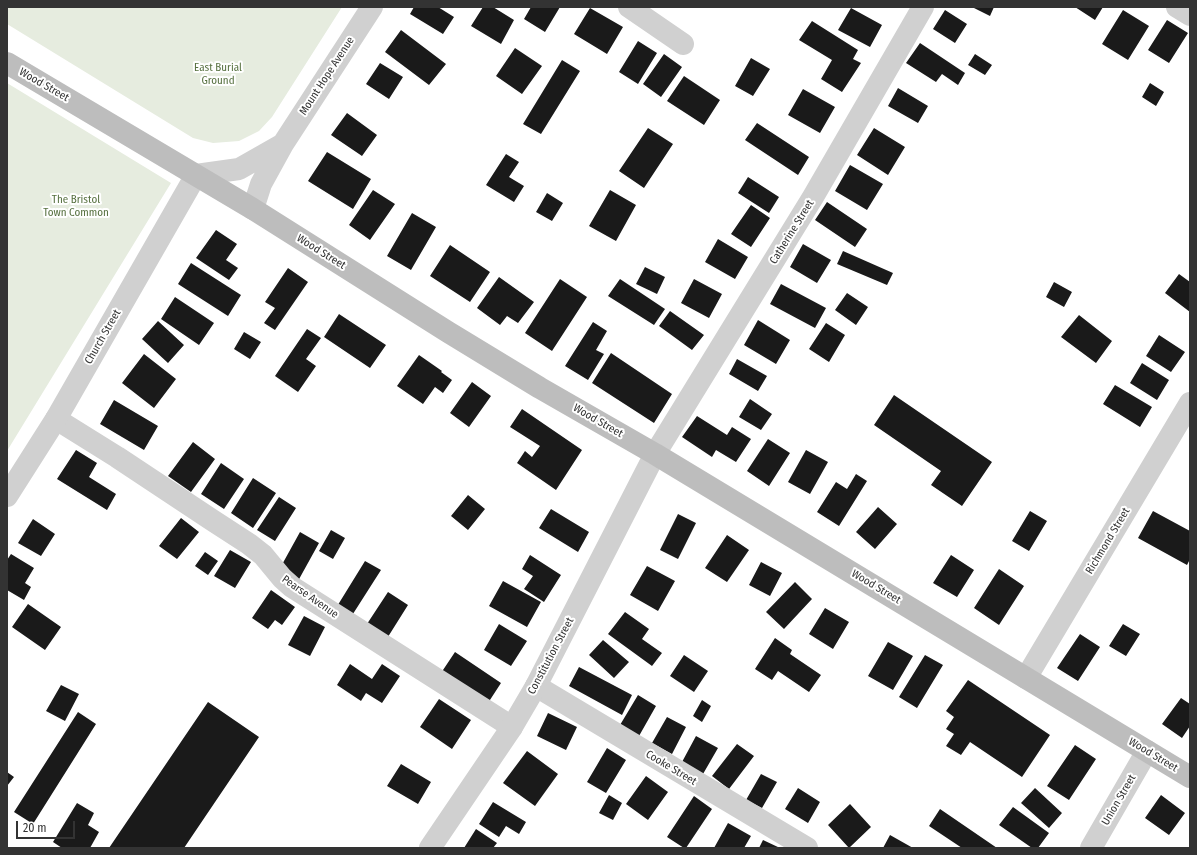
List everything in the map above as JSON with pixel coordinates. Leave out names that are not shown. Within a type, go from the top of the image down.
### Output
[{"type":"main road","name":"Wood Street","points":[[7,63],[253,209],[540,388],[655,454],[1190,777]]},
{"type":"street","name":"Mount Hope Avenue","points":[[253,209],[261,184],[283,144],[372,7]]},
{"type":"street","points":[[629,7],[683,44]]},
{"type":"street","name":"Catherine Street","points":[[655,454],[813,198],[923,7]]},
{"type":"street","points":[[1177,7],[1190,15]]},
{"type":"street","name":"Mount Hope Avenue","points":[[196,175],[238,169],[283,144]]},
{"type":"street","name":"Church Street","points":[[7,496],[56,418],[196,175]]},
{"type":"street","name":"Richmond Street","points":[[1026,678],[1190,403]]},
{"type":"street","name":"Pearse Avenue","points":[[56,418],[118,457],[249,544],[267,560],[282,578],[292,587],[512,727]]},
{"type":"street","name":"Constitution Street","points":[[430,848],[512,727],[536,686],[655,454]]},
{"type":"street","name":"Cooke Street","points":[[536,686],[807,848]]},
{"type":"street","name":"Union Street","points":[[1091,848],[1147,751]]},
{"type":"green space","name":"East Burial Ground","points":[[7,7],[342,7],[272,117],[259,131],[239,141],[213,143],[193,138],[7,24]]},
{"type":"green space","name":"The Bristol Town Common","points":[[7,83],[171,183],[7,451]]},
{"type":"building","points":[[414,7],[438,7],[454,17],[443,34],[410,14]]},
{"type":"building","points":[[483,7],[493,7],[514,20],[501,44],[471,26]]},
{"type":"building","points":[[531,7],[560,7],[545,32],[524,19]]},
{"type":"building","points":[[972,7],[994,7],[990,16]]},
{"type":"building","points":[[1075,7],[1103,7],[1095,20]]},
{"type":"building","points":[[590,8],[623,27],[607,54],[574,34]]},
{"type":"building","points":[[851,8],[882,25],[870,47],[838,30]]},
{"type":"building","points":[[945,10],[967,24],[955,43],[933,29]]},
{"type":"building","points":[[1123,10],[1149,26],[1128,60],[1102,44]]},
{"type":"building","points":[[1167,20],[1188,33],[1169,63],[1148,50]]},
{"type":"building","points":[[812,21],[858,50],[853,59],[861,63],[842,92],[821,79],[832,60],[799,40]]},
{"type":"building","points":[[401,30],[446,64],[429,85],[385,52]]},
{"type":"building","points":[[638,41],[657,53],[638,84],[619,72]]},
{"type":"building","points":[[920,43],[965,73],[958,85],[942,74],[936,82],[906,63]]},
{"type":"building","points":[[515,48],[542,66],[522,94],[496,76]]},
{"type":"building","points":[[664,54],[682,67],[661,97],[643,84]]},
{"type":"building","points":[[975,54],[992,65],[985,75],[968,65]]},
{"type":"building","points":[[751,58],[770,69],[753,96],[735,86]]},
{"type":"building","points":[[562,60],[580,71],[541,134],[523,124]]},
{"type":"building","points":[[380,63],[403,77],[389,99],[366,84]]},
{"type":"building","points":[[684,76],[720,100],[704,125],[667,101]]},
{"type":"building","points":[[1150,83],[1164,92],[1156,106],[1142,97]]},
{"type":"building","points":[[898,88],[928,106],[918,123],[888,106]]},
{"type":"building","points":[[803,89],[835,107],[820,133],[788,115]]},
{"type":"building","points":[[347,113],[377,135],[362,156],[331,135]]},
{"type":"building","points":[[757,123],[809,157],[798,175],[745,140]]},
{"type":"building","points":[[648,128],[673,144],[644,188],[619,171]]},
{"type":"building","points":[[874,128],[905,147],[888,175],[857,155]]},
{"type":"building","points":[[327,152],[371,179],[353,209],[308,181]]},
{"type":"building","points":[[506,154],[519,162],[509,177],[524,186],[514,202],[486,185]]},
{"type":"building","points":[[850,165],[883,184],[867,210],[835,191]]},
{"type":"building","points":[[748,177],[779,197],[769,213],[738,193]]},
{"type":"building","points":[[373,190],[395,204],[370,240],[349,225]]},
{"type":"building","points":[[610,190],[636,205],[616,241],[589,226]]},
{"type":"building","points":[[547,193],[563,203],[552,221],[536,212]]},
{"type":"building","points":[[827,202],[867,229],[855,247],[815,220]]},
{"type":"building","points":[[751,205],[770,218],[751,247],[731,234]]},
{"type":"building","points":[[412,213],[436,227],[411,270],[387,256]]},
{"type":"building","points":[[216,230],[237,244],[226,260],[238,268],[229,280],[196,258]]},
{"type":"building","points":[[718,239],[748,257],[735,279],[705,262]]},
{"type":"building","points":[[803,244],[831,260],[817,283],[790,267]]},
{"type":"building","points":[[450,245],[490,272],[470,302],[430,276]]},
{"type":"building","points":[[843,251],[893,273],[887,285],[837,264]]},
{"type":"building","points":[[191,263],[241,295],[228,316],[178,284]]},
{"type":"building","points":[[645,267],[665,277],[657,294],[636,284]]},
{"type":"building","points":[[288,268],[308,282],[275,330],[264,323],[275,308],[265,302]]},
{"type":"building","points":[[1179,274],[1190,282],[1190,312],[1165,293]]},
{"type":"building","points":[[499,277],[534,302],[518,323],[507,316],[500,325],[477,308]]},
{"type":"building","points":[[560,279],[587,297],[552,351],[525,333]]},
{"type":"building","points":[[620,279],[665,309],[654,325],[608,296]]},
{"type":"building","points":[[694,279],[722,294],[709,318],[681,303]]},
{"type":"building","points":[[1054,282],[1072,292],[1064,307],[1046,297]]},
{"type":"building","points":[[781,284],[826,308],[815,328],[770,304]]},
{"type":"building","points":[[847,293],[868,307],[856,325],[835,310]]},
{"type":"building","points":[[175,297],[214,323],[199,345],[161,319]]},
{"type":"building","points":[[670,311],[704,335],[692,350],[659,326]]},
{"type":"building","points":[[339,314],[386,345],[370,368],[324,337]]},
{"type":"building","points":[[1079,315],[1112,341],[1096,363],[1061,337]]},
{"type":"building","points":[[758,320],[790,340],[776,364],[744,345]]},
{"type":"building","points":[[158,321],[184,345],[168,363],[142,339]]},
{"type":"building","points":[[593,322],[607,331],[596,350],[604,354],[588,380],[565,366]]},
{"type":"building","points":[[826,323],[845,335],[829,362],[809,349]]},
{"type":"building","points":[[307,329],[321,338],[306,359],[316,366],[298,392],[275,376]]},
{"type":"building","points":[[244,332],[261,342],[250,359],[234,349]]},
{"type":"building","points":[[1159,335],[1185,352],[1171,372],[1146,356]]},
{"type":"building","points":[[611,353],[672,394],[654,423],[592,383]]},
{"type":"building","points":[[144,354],[176,379],[154,408],[122,383]]},
{"type":"building","points":[[419,355],[452,380],[443,393],[435,387],[423,404],[397,386]]},
{"type":"building","points":[[737,359],[767,376],[758,391],[729,374]]},
{"type":"building","points":[[1142,363],[1169,380],[1157,400],[1130,383]]},
{"type":"building","points":[[472,382],[491,396],[469,427],[450,413]]},
{"type":"building","points":[[1115,385],[1152,407],[1140,427],[1103,404]]},
{"type":"building","points":[[894,395],[992,462],[962,506],[931,485],[941,471],[874,425]]},
{"type":"building","points":[[750,399],[772,414],[761,430],[739,417]]},
{"type":"building","points":[[114,400],[158,426],[144,450],[100,424]]},
{"type":"building","points":[[522,409],[582,450],[556,490],[517,463],[525,451],[532,457],[540,446],[510,427]]},
{"type":"building","points":[[697,416],[727,435],[732,427],[751,439],[736,462],[716,450],[712,457],[682,437]]},
{"type":"building","points":[[768,439],[790,453],[769,486],[747,471]]},
{"type":"building","points":[[193,442],[215,459],[191,492],[168,476]]},
{"type":"building","points":[[76,450],[97,463],[89,477],[116,494],[107,510],[57,479]]},
{"type":"building","points":[[806,450],[828,462],[810,494],[788,482]]},
{"type":"building","points":[[221,463],[244,479],[224,509],[201,494]]},
{"type":"building","points":[[856,474],[867,481],[839,526],[817,512],[836,482],[847,489]]},
{"type":"building","points":[[253,478],[276,493],[253,528],[231,513]]},
{"type":"building","points":[[468,495],[485,509],[468,530],[451,516]]},
{"type":"building","points":[[279,497],[296,508],[275,541],[257,530]]},
{"type":"building","points":[[878,507],[897,524],[875,549],[856,532]]},
{"type":"building","points":[[551,509],[589,532],[578,552],[539,528]]},
{"type":"building","points":[[1030,511],[1047,521],[1029,551],[1012,541]]},
{"type":"building","points":[[1153,511],[1190,531],[1190,559],[1187,565],[1138,538]]},
{"type":"building","points":[[678,514],[696,523],[678,559],[660,550]]},
{"type":"building","points":[[181,518],[199,532],[177,559],[159,546]]},
{"type":"building","points":[[33,519],[55,534],[41,556],[18,543]]},
{"type":"building","points":[[331,530],[345,538],[333,559],[319,551]]},
{"type":"building","points":[[300,532],[319,543],[298,581],[279,570]]},
{"type":"building","points":[[727,535],[749,550],[727,582],[705,568]]},
{"type":"building","points":[[230,550],[251,562],[235,588],[214,576]]},
{"type":"building","points":[[205,552],[218,561],[208,575],[195,566]]},
{"type":"building","points":[[11,554],[34,568],[25,583],[31,587],[24,600],[7,590],[7,560]]},
{"type":"building","points":[[530,555],[561,575],[544,602],[524,589],[533,576],[522,569]]},
{"type":"building","points":[[951,555],[974,570],[957,597],[933,583]]},
{"type":"building","points":[[365,561],[381,570],[351,617],[336,608]]},
{"type":"building","points":[[761,562],[782,573],[770,596],[749,585]]},
{"type":"building","points":[[647,566],[675,581],[658,611],[630,595]]},
{"type":"building","points":[[999,569],[1024,586],[999,625],[974,608]]},
{"type":"building","points":[[503,581],[541,602],[527,627],[489,606]]},
{"type":"building","points":[[795,582],[812,599],[784,629],[766,612]]},
{"type":"building","points":[[271,590],[295,607],[282,625],[275,620],[268,629],[252,618]]},
{"type":"building","points":[[388,592],[408,605],[386,640],[365,627]]},
{"type":"building","points":[[28,604],[61,627],[45,650],[12,627]]},
{"type":"building","points":[[825,608],[849,622],[833,649],[809,634]]},
{"type":"building","points":[[625,612],[649,629],[642,639],[662,653],[652,666],[608,634]]},
{"type":"building","points":[[304,616],[325,627],[310,656],[288,645]]},
{"type":"building","points":[[499,624],[527,641],[511,666],[484,650]]},
{"type":"building","points":[[1123,624],[1140,634],[1126,656],[1109,646]]},
{"type":"building","points":[[1080,634],[1100,647],[1078,681],[1057,668]]},
{"type":"building","points":[[775,638],[792,650],[790,654],[821,675],[809,692],[778,671],[772,680],[755,669]]},
{"type":"building","points":[[603,640],[629,662],[614,678],[589,655]]},
{"type":"building","points":[[888,642],[913,656],[893,690],[868,676]]},
{"type":"building","points":[[455,652],[501,683],[488,703],[441,673]]},
{"type":"building","points":[[684,655],[708,671],[694,692],[670,676]]},
{"type":"building","points":[[925,655],[943,665],[917,708],[899,697]]},
{"type":"building","points":[[350,664],[372,679],[382,664],[400,676],[382,703],[366,693],[361,701],[337,685]]},
{"type":"building","points":[[579,667],[632,695],[622,715],[569,686]]},
{"type":"building","points":[[968,680],[1050,735],[1022,777],[970,742],[961,755],[946,746],[954,734],[946,729],[954,717],[946,711]]},
{"type":"building","points":[[61,685],[79,694],[65,721],[46,711]]},
{"type":"building","points":[[638,695],[656,706],[639,736],[620,725]]},
{"type":"building","points":[[1181,698],[1190,704],[1190,726],[1182,738],[1162,724]]},
{"type":"building","points":[[439,699],[471,720],[452,749],[420,727]]},
{"type":"building","points":[[702,700],[711,706],[702,722],[693,716]]},
{"type":"building","points":[[208,702],[259,737],[184,848],[109,848]]},
{"type":"building","points":[[78,712],[96,724],[33,824],[14,812]]},
{"type":"building","points":[[548,713],[577,727],[566,750],[537,736]]},
{"type":"building","points":[[667,717],[686,727],[672,754],[652,743]]},
{"type":"building","points":[[696,736],[718,748],[703,774],[682,762]]},
{"type":"building","points":[[737,744],[754,756],[729,789],[712,776]]},
{"type":"building","points":[[1075,745],[1096,759],[1069,800],[1047,786]]},
{"type":"building","points":[[607,748],[626,760],[606,793],[587,782]]},
{"type":"building","points":[[527,751],[558,774],[535,806],[503,783]]},
{"type":"building","points":[[401,764],[431,782],[418,804],[387,786]]},
{"type":"building","points":[[7,772],[14,777],[7,786]]},
{"type":"building","points":[[761,774],[777,782],[762,808],[746,800]]},
{"type":"building","points":[[646,776],[668,792],[648,820],[626,804]]},
{"type":"building","points":[[798,788],[820,802],[808,823],[785,809]]},
{"type":"building","points":[[1035,788],[1062,813],[1049,828],[1021,803]]},
{"type":"building","points":[[609,795],[622,803],[613,820],[599,813]]},
{"type":"building","points":[[1161,795],[1185,813],[1169,835],[1145,818]]},
{"type":"building","points":[[694,796],[712,809],[686,848],[684,848],[667,837]]},
{"type":"building","points":[[493,802],[526,822],[519,834],[506,826],[499,837],[479,824]]},
{"type":"building","points":[[77,803],[94,813],[88,825],[99,832],[90,848],[62,848],[53,842]]},
{"type":"building","points":[[850,804],[871,827],[849,848],[828,825]]},
{"type":"building","points":[[1013,807],[1049,833],[1038,848],[1032,848],[999,825]]},
{"type":"building","points":[[940,809],[997,848],[962,848],[929,826]]},
{"type":"building","points":[[728,823],[751,836],[744,848],[714,848]]},
{"type":"building","points":[[476,829],[497,843],[493,848],[464,848]]},
{"type":"building","points":[[890,835],[913,848],[883,848]]},
{"type":"building","points":[[763,840],[780,848],[759,848]]}]
